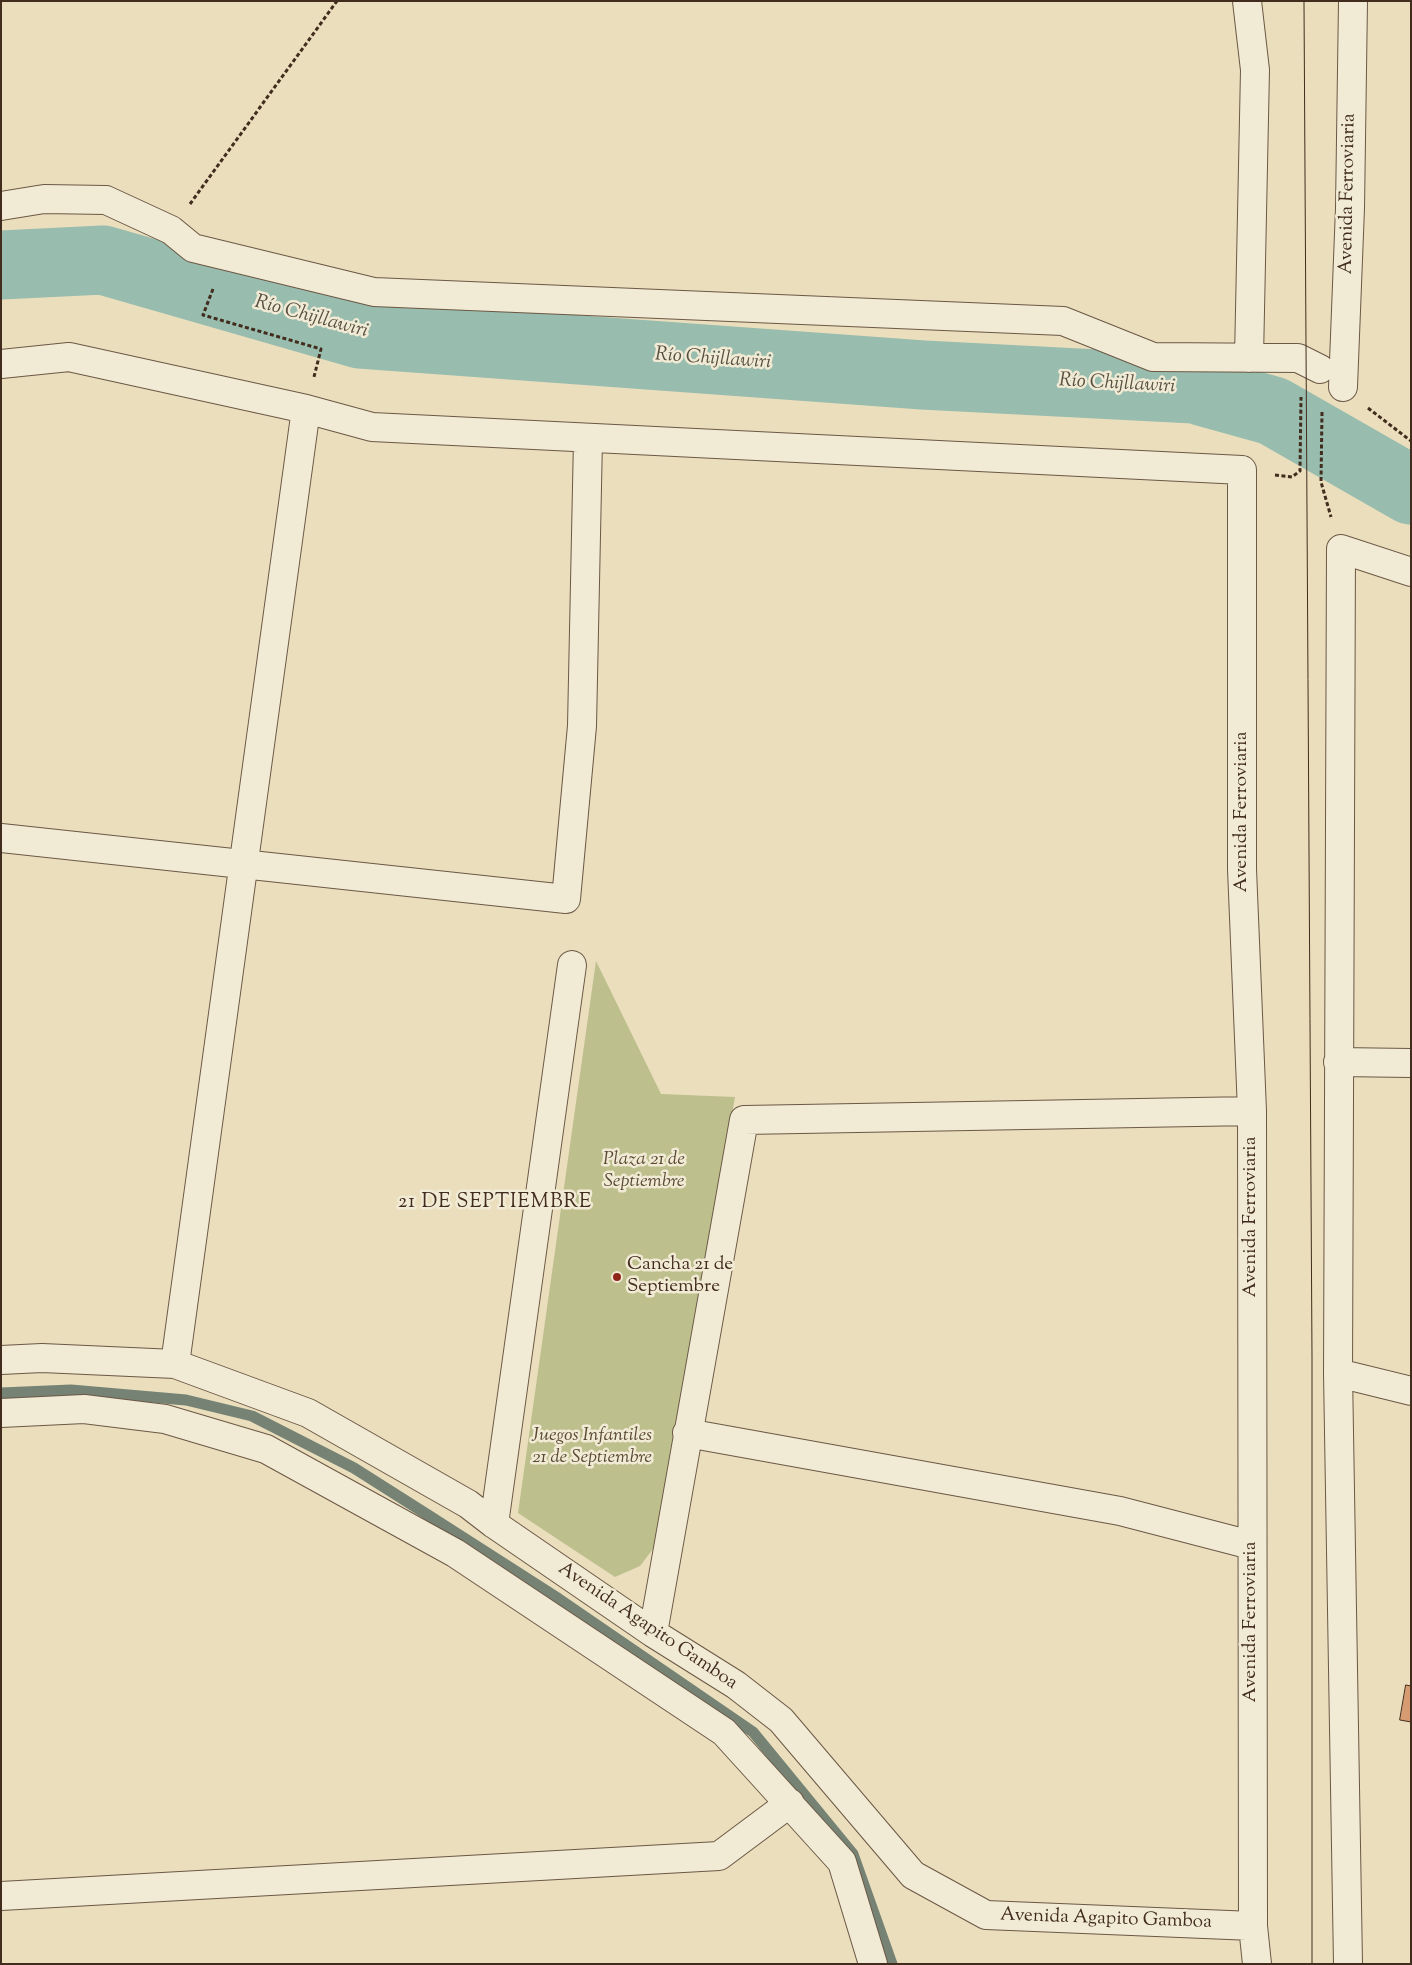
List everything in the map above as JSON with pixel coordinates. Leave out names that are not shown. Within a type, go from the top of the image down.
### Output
[{"type":"street","points":[[1247,1],[1254,70],[1249,358]]},
{"type":"street","name":"Avenida Ferroviaria","points":[[1343,388],[1350,208],[1353,1]]},
{"type":"street","points":[[1,206],[44,199],[106,200],[171,230],[193,248],[374,292],[1064,321],[1152,357],[1298,358],[1320,369]]},
{"type":"street","points":[[1,364],[68,357],[306,409],[372,427],[588,439],[582,726],[566,899],[1,838]]},
{"type":"street","points":[[175,1364],[306,409]]},
{"type":"street","name":"Avenida Ferroviaria","points":[[588,439],[1242,470],[1242,869],[1252,1111],[1251,1544],[1253,1926],[1256,1964]]},
{"type":"street","points":[[1348,1964],[1338,1373],[1341,549],[1411,572]]},
{"type":"street","points":[[494,1524],[572,965]]},
{"type":"street","points":[[1338,1062],[1411,1063]]},
{"type":"street","points":[[654,1633],[687,1433],[744,1120],[1252,1111]]},
{"type":"street","name":"Avenida Agapito Gamboa","points":[[1,1360],[42,1358],[175,1364],[308,1413],[468,1504],[494,1524],[654,1633],[736,1685],[781,1720],[913,1875],[986,1915],[1253,1926]]},
{"type":"street","points":[[1338,1373],[1411,1391]]},
{"type":"street","points":[[1,1413],[84,1409],[165,1419],[266,1449],[455,1553],[724,1732],[842,1862],[874,1964]]},
{"type":"street","points":[[687,1433],[1120,1511],[1251,1544]]},
{"type":"street","points":[[1,1896],[719,1856],[790,1803]]},
{"type":"path","points":[[171,230],[337,1]]},
{"type":"path","points":[[203,315],[321,349],[306,409]]},
{"type":"path","points":[[1300,471],[1301,393]]},
{"type":"path","points":[[1321,482],[1322,407]]},
{"type":"green space","name":"Plaza 21 de Septiembre","points":[[596,961],[661,1094],[735,1097],[656,1545],[640,1566],[615,1577],[518,1513]]},
{"type":"building","points":[[1406,1685],[1411,1686],[1411,1722],[1400,1720]]},
{"type":"waterway","name":"Río Chijllawiri","points":[[1,265],[103,260],[360,334],[923,375],[1194,389],[1273,411],[1411,490]]},
{"type":"waterway","points":[[1,1393],[71,1390],[186,1400],[252,1416],[354,1468],[428,1515],[559,1599],[753,1732],[853,1854],[892,1964]]},
{"type":"tram line","points":[[1304,1],[1312,1358],[1312,1964]]},
{"type":"place","name":"Cancha 21 de Septiembre","points":[[617,1277]]},
{"type":"district","name":"21 DE SEPTIEMBRE","points":[[495,1204]]},
{"type":"park label","name":"Juegos Infantiles 21 de Septiembre","points":[[592,1448]]}]
